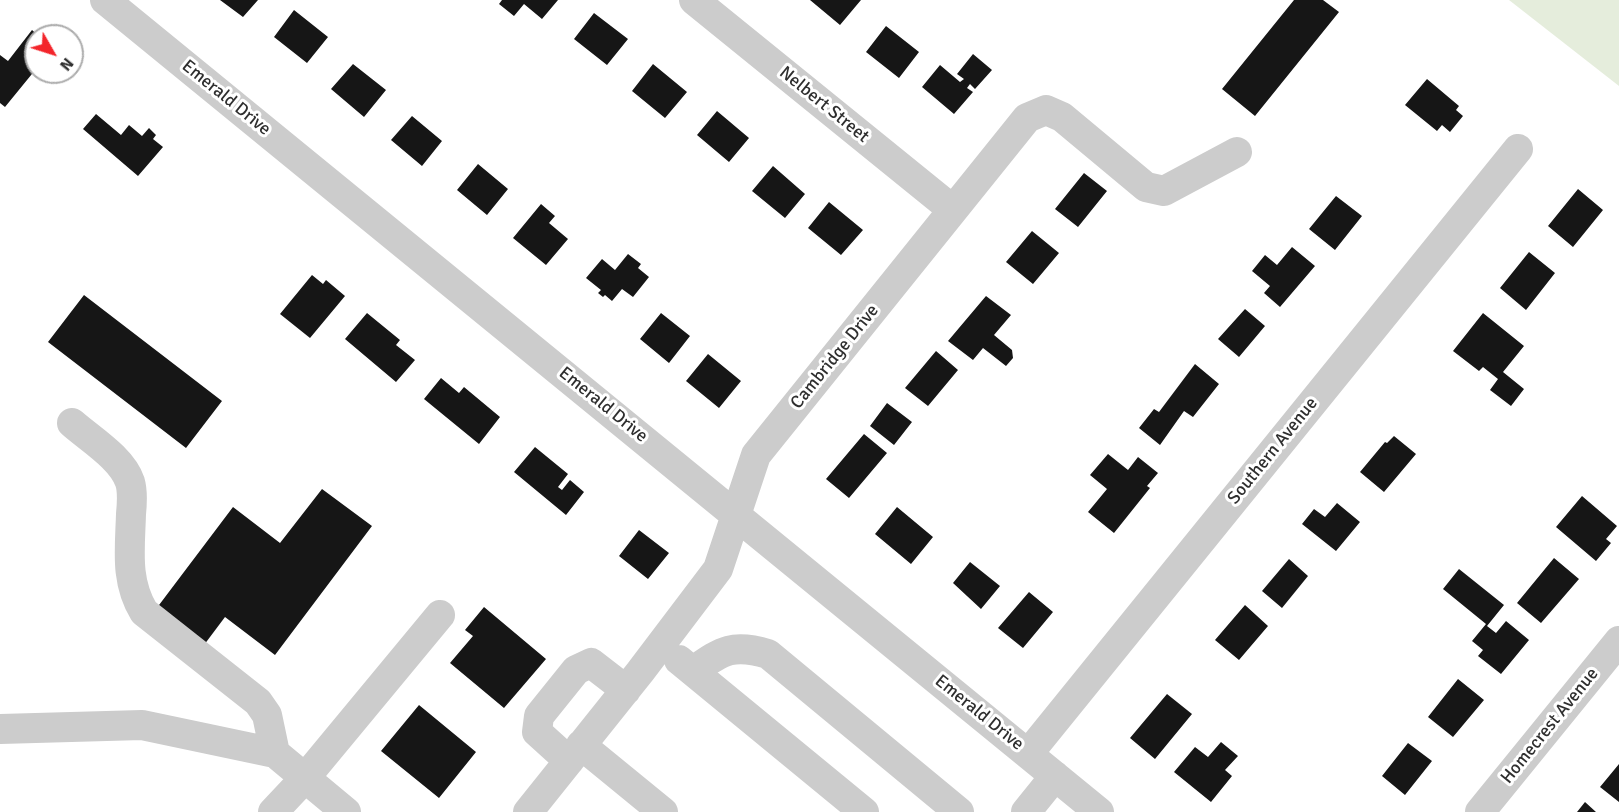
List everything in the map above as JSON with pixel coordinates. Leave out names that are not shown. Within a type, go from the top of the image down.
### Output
[{"type":"street","name":"Emerald Drive","points":[[105,0],[1099,812]]},
{"type":"street","name":"Nelbert Street","points":[[694,0],[953,210]]},
{"type":"street","name":"Cambridge Drive","points":[[528,812],[626,690],[718,569],[756,455],[1027,118],[1038,111],[1046,110],[1062,117],[1146,187],[1154,190],[1164,191],[1237,152]]},
{"type":"street","name":"Southern Avenue","points":[[1028,754],[1518,149]]},
{"type":"street","points":[[72,423],[117,461],[130,481],[132,500],[129,576],[134,595],[144,612],[258,702],[267,715],[274,753]]},
{"type":"street","points":[[273,812],[305,778],[440,615]]},
{"type":"street","name":"Homecrest Avenue","points":[[1480,812],[1619,641]]},
{"type":"street","points":[[661,644],[864,812]]},
{"type":"street","points":[[693,671],[721,651],[750,648],[768,654],[959,812]]},
{"type":"street","points":[[626,690],[591,663],[576,669],[538,716],[537,732],[575,753],[663,812]]},
{"type":"street","points":[[0,729],[142,724],[274,753],[346,812]]},
{"type":"street","points":[[1026,812],[1055,776]]},
{"type":"green space","points":[[1509,0],[1619,0],[1619,86]]},
{"type":"building","points":[[220,0],[258,0],[243,17]]},
{"type":"building","points":[[502,0],[558,0],[542,19],[524,4],[514,16],[499,4]]},
{"type":"building","points":[[810,0],[861,0],[840,25]]},
{"type":"building","points":[[1294,0],[1323,0],[1339,12],[1255,116],[1222,89]]},
{"type":"building","points":[[294,10],[328,37],[307,63],[274,37]]},
{"type":"building","points":[[594,13],[628,39],[607,65],[574,39]]},
{"type":"building","points":[[886,26],[919,52],[899,78],[866,52]]},
{"type":"building","points":[[24,40],[24,84],[5,107],[0,103],[0,55],[8,61]]},
{"type":"building","points":[[973,54],[992,70],[975,89],[970,84],[967,88],[973,92],[954,114],[922,87],[940,65],[960,82],[964,79],[957,74]]},
{"type":"building","points":[[353,64],[386,90],[364,117],[331,89]]},
{"type":"building","points":[[653,64],[687,92],[665,118],[632,91]]},
{"type":"building","points":[[1427,79],[1459,106],[1456,110],[1463,116],[1450,132],[1442,125],[1437,131],[1405,105]]},
{"type":"building","points":[[717,111],[749,138],[729,162],[697,135]]},
{"type":"building","points":[[96,114],[121,135],[129,125],[142,136],[149,128],[156,135],[153,139],[163,147],[138,176],[83,129]]},
{"type":"building","points":[[412,116],[442,141],[422,166],[391,140]]},
{"type":"building","points":[[478,164],[508,189],[487,215],[457,190]]},
{"type":"building","points":[[773,166],[805,194],[785,218],[752,191]]},
{"type":"building","points":[[1084,173],[1107,191],[1078,227],[1055,209]]},
{"type":"building","points":[[1578,189],[1603,210],[1573,247],[1548,226]]},
{"type":"building","points":[[1336,196],[1362,216],[1335,250],[1309,229]]},
{"type":"building","points":[[829,202],[863,230],[841,255],[808,228]]},
{"type":"building","points":[[541,204],[555,216],[549,223],[568,239],[546,265],[513,238]]},
{"type":"building","points":[[1032,231],[1059,253],[1033,284],[1006,262]]},
{"type":"building","points":[[1292,247],[1315,266],[1280,307],[1264,293],[1270,286],[1252,271],[1265,255],[1277,265]]},
{"type":"building","points":[[1529,252],[1555,273],[1526,310],[1500,288]]},
{"type":"building","points":[[628,254],[641,264],[638,268],[649,277],[633,297],[622,289],[612,301],[605,295],[603,297],[598,293],[601,290],[586,278],[602,259],[615,270]]},
{"type":"building","points":[[312,275],[323,284],[326,280],[345,296],[310,338],[280,314]]},
{"type":"building","points":[[84,295],[222,401],[186,448],[48,342]]},
{"type":"building","points":[[986,296],[1011,315],[994,335],[1012,350],[1013,358],[1006,366],[983,348],[973,360],[948,341]]},
{"type":"building","points":[[1245,309],[1265,326],[1239,357],[1218,339]]},
{"type":"building","points":[[367,313],[400,340],[396,345],[415,360],[396,382],[345,339]]},
{"type":"building","points":[[661,313],[690,336],[669,363],[640,339]]},
{"type":"building","points":[[1483,313],[1524,346],[1503,372],[1524,389],[1511,406],[1490,390],[1498,379],[1483,367],[1479,371],[1453,351]]},
{"type":"building","points":[[936,351],[958,370],[928,406],[905,388]]},
{"type":"building","points":[[708,354],[741,381],[719,408],[686,381]]},
{"type":"building","points":[[1195,364],[1219,384],[1193,417],[1184,411],[1160,445],[1139,428],[1154,409],[1159,412]]},
{"type":"building","points":[[441,378],[459,393],[464,387],[500,417],[479,444],[424,399]]},
{"type":"building","points":[[887,403],[912,422],[894,445],[870,426]]},
{"type":"building","points":[[864,434],[887,453],[849,498],[826,479]]},
{"type":"building","points":[[1394,436],[1416,454],[1384,492],[1360,472],[1385,442],[1387,443]]},
{"type":"building","points":[[535,447],[568,474],[558,487],[562,490],[570,480],[584,492],[566,515],[514,472]]},
{"type":"building","points":[[1108,454],[1128,470],[1138,457],[1158,473],[1147,486],[1150,488],[1114,533],[1088,512],[1107,489],[1090,475]]},
{"type":"building","points":[[322,489],[372,526],[275,655],[225,617],[201,649],[153,613],[233,507],[280,543]]},
{"type":"building","points":[[1582,496],[1617,526],[1606,539],[1611,543],[1596,561],[1556,527]]},
{"type":"building","points":[[1337,503],[1360,522],[1336,551],[1302,524],[1314,509],[1325,517]]},
{"type":"building","points":[[897,507],[933,537],[911,564],[875,534]]},
{"type":"building","points":[[639,530],[669,553],[648,579],[619,556]]},
{"type":"building","points":[[1554,558],[1579,579],[1541,623],[1517,603]]},
{"type":"building","points":[[1289,559],[1308,576],[1282,608],[1262,591]]},
{"type":"building","points":[[970,562],[1000,586],[981,609],[953,583]]},
{"type":"building","points":[[1459,569],[1504,605],[1487,626],[1496,633],[1506,621],[1529,640],[1501,674],[1478,656],[1483,650],[1472,641],[1486,624],[1443,589]]},
{"type":"building","points":[[1029,592],[1053,612],[1023,648],[998,628]]},
{"type":"building","points":[[1245,605],[1268,626],[1239,660],[1215,640]]},
{"type":"building","points":[[484,607],[546,659],[504,708],[450,663],[473,636],[465,630]]},
{"type":"building","points":[[1458,679],[1484,700],[1453,737],[1428,717]]},
{"type":"building","points":[[1167,694],[1192,714],[1155,759],[1130,738]]},
{"type":"building","points":[[419,705],[476,752],[439,798],[381,751]]},
{"type":"building","points":[[1221,742],[1238,756],[1225,770],[1232,776],[1211,802],[1174,772],[1195,747],[1208,757]]},
{"type":"building","points":[[1408,743],[1432,761],[1405,795],[1382,776]]},
{"type":"building","points":[[1619,764],[1619,802],[1600,787]]},
{"type":"building","points":[[1585,802],[1596,812],[1577,812]]}]
